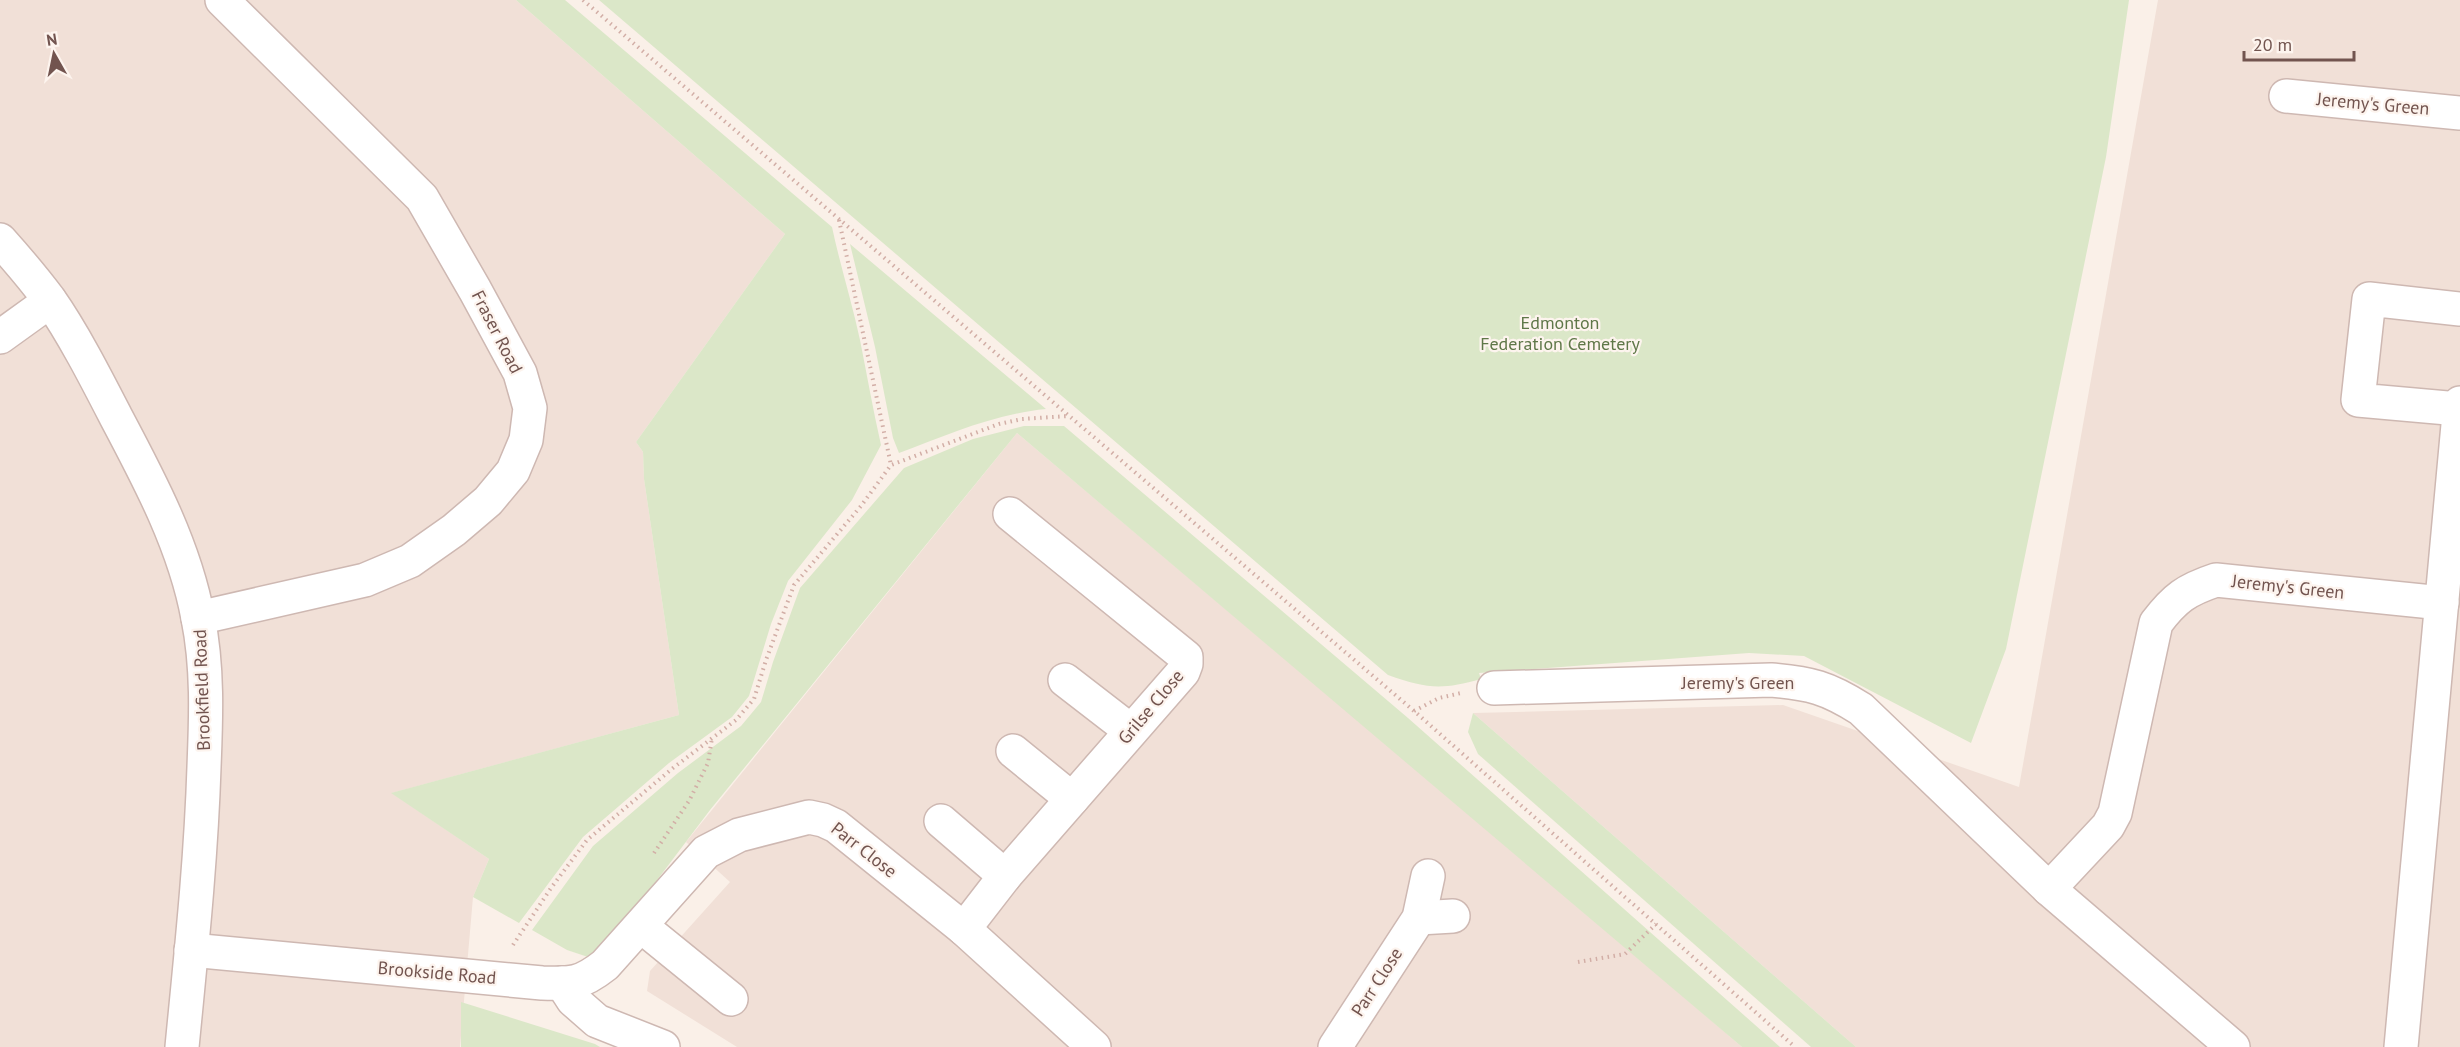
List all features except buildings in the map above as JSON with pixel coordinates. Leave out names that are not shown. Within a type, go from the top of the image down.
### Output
[{"type":"street","name":"Fraser Road","points":[[198,618],[365,580],[410,561],[454,530],[488,501],[513,471],[526,440],[530,408],[520,373],[476,290],[422,198],[222,0]]},
{"type":"street","name":"Jeremy's Green","points":[[2286,96],[2460,113]]},
{"type":"street","name":"Brookfield Road","points":[[0,240],[50,301],[102,389],[159,502],[187,574],[198,618],[204,663],[206,719],[202,836],[182,1047]]},
{"type":"street","points":[[2459,409],[2358,400],[2368,299],[2460,309]]},
{"type":"street","points":[[0,337],[50,301]]},
{"type":"street","points":[[2401,1047],[2460,403]]},
{"type":"street","name":"Grilse Close","points":[[964,929],[1005,876],[1183,672],[1186,664],[1186,657],[1010,514]]},
{"type":"street","name":"Jeremy's Green","points":[[2049,889],[2108,826],[2115,813],[2156,623],[2172,602],[2190,589],[2216,580],[2442,603]]},
{"type":"street","points":[[1065,680],[1131,731]]},
{"type":"street","name":"Jeremy's Green","points":[[1494,688],[1771,680],[1803,682],[1835,693],[1861,709],[2049,889],[2233,1047]]},
{"type":"street","points":[[1013,752],[1072,799]]},
{"type":"street","name":"Parr Close","points":[[562,983],[587,979],[605,965],[706,852],[739,835],[809,817],[836,826],[964,929],[1094,1047]]},
{"type":"street","points":[[941,821],[1005,876]]},
{"type":"street","name":"Parr Close","points":[[1335,1047],[1419,918],[1428,876]]},
{"type":"street","points":[[1419,918],[1453,916]]},
{"type":"street","points":[[641,926],[730,999]]},
{"type":"street","name":"Brookside Road","points":[[191,950],[562,983]]},
{"type":"street","points":[[562,983],[573,1000],[597,1021],[663,1047]]},
{"type":"path","points":[[583,0],[1414,711],[1795,1047]]},
{"type":"path","points":[[839,220],[891,465]]},
{"type":"path","points":[[487,978],[587,840],[673,768],[736,720],[754,699],[794,585],[861,506],[891,465],[999,423],[1069,416]]},
{"type":"path","points":[[1414,711],[1438,698],[1494,688]]},
{"type":"path","points":[[1578,962],[1625,954],[1656,924]]},
{"type":"shaded area","points":[[0,0],[516,0],[785,234],[636,442],[643,452],[644,479],[679,715],[392,793],[489,859],[473,897],[460,1047],[0,1047]]},
{"type":"shaded area","points":[[2158,0],[2460,0],[2460,1047],[1856,1047],[1473,713],[1783,705],[2019,787]]},
{"type":"shaded area","points":[[1017,433],[1742,1047],[737,1047],[647,991],[650,971],[730,882],[686,842]]},
{"type":"green space","points":[[516,0],[565,0],[832,227],[857,326],[881,445],[852,500],[788,581],[771,624],[749,696],[732,717],[669,763],[583,837],[519,923],[473,897],[489,859],[391,793],[679,715],[644,479],[643,452],[636,442],[785,234]]},
{"type":"green space","name":"Edmonton Federation Cemetery","points":[[599,0],[2129,0],[2106,157],[2006,649],[1971,743],[1804,656],[1749,653],[1479,673],[1481,679],[1445,686],[1424,685],[1388,675]]},
{"type":"green space","points":[[850,244],[1046,409],[989,420],[899,453],[893,438],[875,347]]},
{"type":"green space","points":[[1024,426],[1064,426],[1408,718],[1780,1047],[1742,1047],[1017,433],[710,810],[608,945],[588,957],[567,950],[532,930],[593,846],[678,773],[741,726],[761,702],[800,588],[904,468],[973,439]]},
{"type":"green space","points":[[1473,713],[1856,1047],[1811,1047],[1478,754],[1468,732]]},
{"type":"green space","points":[[461,1002],[595,1044],[600,1047],[461,1047]]}]
